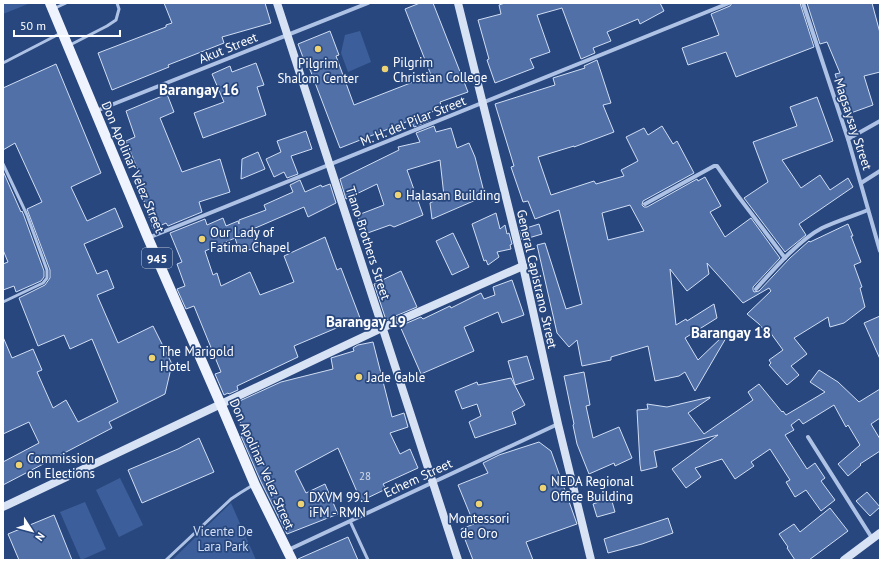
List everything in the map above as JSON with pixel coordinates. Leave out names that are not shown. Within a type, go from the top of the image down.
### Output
[{"type":"main road","name":"Don Apolinar Velez Street","points":[[51,6],[148,238],[255,485],[290,555]]},
{"type":"street","name":"Tiano Brothers Street","points":[[277,3],[458,560]]},
{"type":"street","name":"Akut Street","points":[[95,111],[368,3]]},
{"type":"street","name":"General Capistrano Street","points":[[458,3],[523,266],[558,424],[591,560]]},
{"type":"street","name":"M. H. del Pilar Street","points":[[148,238],[330,166],[729,3]]},
{"type":"street","name":"Magsaysay Street","points":[[803,3],[848,139],[880,251]]},
{"type":"street","points":[[848,139],[880,121]]},
{"type":"street","points":[[645,204],[714,166],[717,166],[784,258]]},
{"type":"street","points":[[861,183],[880,170]]},
{"type":"street","points":[[756,288],[784,258],[806,239],[822,228],[868,210]]},
{"type":"street","points":[[3,507],[382,328],[523,266]]},
{"type":"street","name":"Echem Street","points":[[290,555],[350,521],[558,424]]},
{"type":"street","points":[[808,437],[873,539]]},
{"type":"street","points":[[844,560],[880,533]]},
{"type":"lane","points":[[51,6],[66,3]]},
{"type":"lane","points":[[68,46],[116,20],[119,9],[117,3]]},
{"type":"lane","points":[[3,63],[62,32]]},
{"type":"lane","points":[[3,164],[27,215],[48,270],[47,278],[43,283],[3,302]]},
{"type":"lane","points":[[166,560],[240,492],[255,485]]},
{"type":"lane","points":[[350,521],[368,560]]},
{"type":"green space","points":[[3,3],[27,3],[28,4],[3,14]]},
{"type":"green space","points":[[360,31],[371,62],[348,72],[341,53],[345,35]]},
{"type":"green space","points":[[120,478],[143,525],[119,537],[96,490]]},
{"type":"green space","points":[[85,502],[106,549],[81,560],[60,512]]},
{"type":"green space","name":"Vicente De Lara Park","points":[[231,503],[256,560],[172,560]]},
{"type":"building","points":[[164,3],[265,3],[271,23],[222,37],[224,43],[168,65],[169,67],[112,90],[98,53],[166,27],[166,25],[172,23]]},
{"type":"building","name":"Pilgrim Christian College","points":[[420,3],[433,3],[468,92],[440,102],[442,108],[429,113],[431,120],[414,127],[411,120],[340,148],[309,67],[307,68],[298,44],[330,31],[339,55],[336,56],[354,105],[431,75],[405,9]]},
{"type":"building","points":[[505,3],[660,3],[664,11],[640,24],[638,19],[607,32],[611,41],[593,48],[595,53],[581,59],[562,8],[537,15],[550,52],[530,59],[534,68],[495,83],[487,60],[489,59],[478,20],[501,14],[499,5]]},
{"type":"building","points":[[732,3],[800,3],[814,47],[736,77],[726,52],[688,65],[682,48],[719,35],[711,14],[730,6]]},
{"type":"building","points":[[807,3],[872,3],[880,33],[880,72],[864,76],[873,105],[848,114],[835,74],[840,73],[827,42],[820,44]]},
{"type":"building","points":[[597,60],[611,103],[603,105],[614,132],[574,147],[538,157],[551,195],[594,181],[596,184],[624,176],[621,170],[638,161],[626,137],[644,128],[648,135],[662,126],[673,144],[677,141],[694,173],[643,201],[642,205],[647,207],[697,179],[698,181],[705,177],[721,206],[710,212],[725,237],[751,218],[780,258],[753,287],[754,292],[759,291],[790,258],[809,241],[810,242],[848,224],[861,262],[854,265],[862,287],[860,288],[865,307],[844,323],[830,327],[828,317],[794,338],[807,354],[791,366],[799,375],[787,385],[769,365],[771,363],[769,360],[783,350],[767,328],[764,330],[747,314],[771,291],[769,288],[743,303],[707,263],[709,274],[687,291],[670,269],[676,325],[686,319],[687,321],[714,304],[717,318],[685,338],[698,360],[723,336],[726,338],[695,391],[685,372],[679,376],[655,381],[648,346],[611,357],[611,360],[582,366],[577,340],[569,347],[557,333],[537,245],[545,243],[566,309],[582,304],[559,210],[535,219],[528,201],[523,202],[511,167],[514,166],[495,104],[555,85],[553,78],[585,68],[584,66]],"holes":[[[630,205],[644,231],[608,240],[602,213]]]},
{"type":"building","points":[[256,63],[264,85],[257,87],[266,115],[203,138],[194,113],[224,102],[212,74],[230,66],[232,72]]},
{"type":"building","points":[[56,64],[101,173],[71,187],[87,221],[115,208],[123,227],[84,244],[97,274],[107,270],[114,288],[97,295],[118,343],[153,326],[172,364],[165,394],[109,422],[112,428],[3,485],[3,462],[39,443],[29,422],[3,434],[3,337],[12,358],[33,349],[42,370],[37,372],[53,408],[66,400],[78,422],[118,402],[92,339],[70,349],[64,335],[38,346],[19,298],[45,285],[50,278],[50,270],[27,209],[42,202],[15,143],[3,150],[3,88]]},
{"type":"building","points":[[167,94],[174,112],[160,118],[182,172],[220,159],[230,192],[199,202],[202,212],[168,226],[166,223],[153,229],[141,192],[146,190],[126,141],[135,137],[126,111]]},
{"type":"building","points":[[817,97],[833,141],[782,160],[801,188],[820,175],[830,190],[848,178],[853,187],[799,224],[806,235],[785,252],[744,198],[768,182],[753,142],[797,126],[790,107]]},
{"type":"building","points":[[434,126],[436,132],[451,128],[457,148],[469,143],[475,157],[485,196],[432,219],[430,203],[444,196],[440,160],[407,170],[423,215],[394,227],[390,225],[362,235],[358,215],[384,205],[377,184],[346,199],[340,179],[399,150],[398,147],[420,142],[416,133]]},
{"type":"building","points":[[306,131],[312,149],[291,156],[298,174],[287,178],[284,172],[274,177],[266,159],[281,152],[277,141]]},
{"type":"building","points":[[258,152],[265,169],[241,179],[242,159]]},
{"type":"building","points":[[3,171],[21,212],[22,211],[44,271],[44,277],[41,281],[16,292],[14,286],[3,290],[3,264],[8,262],[3,250]]},
{"type":"building","points":[[300,180],[305,192],[321,185],[322,187],[330,184],[336,203],[308,217],[304,207],[253,229],[260,246],[240,253],[235,238],[205,251],[213,275],[217,273],[221,286],[250,272],[260,295],[294,282],[284,256],[325,237],[337,270],[341,268],[360,318],[294,346],[298,357],[237,386],[238,390],[224,395],[215,374],[221,372],[194,306],[186,309],[177,289],[185,286],[177,264],[182,262],[170,233],[205,219],[207,225],[223,218],[226,226],[238,221],[239,224],[239,220],[266,210],[264,205],[293,192],[290,185]]},
{"type":"building","points":[[496,213],[500,229],[505,225],[507,234],[509,233],[512,244],[510,245],[511,249],[497,252],[499,257],[488,265],[486,260],[484,261],[472,224]]},
{"type":"building","points":[[539,224],[542,234],[522,240],[520,230]]},
{"type":"building","points":[[453,233],[469,267],[452,275],[436,241]]},
{"type":"building","points":[[401,271],[417,307],[386,320],[374,284]]},
{"type":"building","points":[[512,280],[524,315],[502,323],[498,312],[464,327],[474,351],[421,374],[400,326],[421,317],[423,319],[450,306],[451,308],[481,293],[484,299],[495,295],[493,287]]},
{"type":"building","points":[[880,316],[880,359],[864,323]]},
{"type":"building","points":[[373,342],[392,417],[404,413],[408,427],[390,433],[400,454],[410,449],[418,468],[383,484],[386,489],[361,501],[338,448],[295,471],[306,493],[325,484],[338,514],[287,534],[261,482],[241,436],[245,434],[233,404],[281,382],[333,369],[331,358],[354,351],[353,348],[358,345]]},
{"type":"building","points":[[527,356],[534,379],[515,385],[508,361]]},
{"type":"building","points":[[819,370],[838,382],[859,402],[880,389],[880,418],[871,424],[880,439],[880,451],[860,464],[861,465],[848,476],[838,464],[860,445],[848,425],[846,427],[834,405],[803,424],[799,419],[791,425],[794,430],[785,435],[807,469],[815,463],[825,478],[821,481],[835,500],[821,511],[806,490],[795,497],[786,482],[790,480],[770,449],[751,462],[754,466],[735,479],[722,459],[695,468],[701,477],[686,488],[672,469],[718,435],[654,451],[657,467],[641,471],[637,410],[648,409],[647,404],[667,407],[710,397],[688,413],[704,434],[753,400],[748,392],[759,384],[786,415],[825,392],[810,382]]},
{"type":"building","points":[[584,372],[590,405],[586,406],[593,438],[619,427],[632,458],[615,466],[614,463],[589,474],[577,444],[564,376]]},
{"type":"building","points":[[511,378],[525,405],[512,412],[516,424],[475,438],[469,422],[481,416],[477,404],[462,409],[455,391],[477,382],[478,385]]},
{"type":"building","points":[[199,438],[214,472],[142,503],[128,470],[178,449]]},
{"type":"building","points":[[539,442],[551,451],[577,524],[526,542],[533,560],[473,560],[461,529],[474,524],[458,485],[488,473],[483,463],[499,455]]},
{"type":"building","points":[[867,492],[880,507],[870,516],[856,501]]},
{"type":"building","points":[[611,498],[615,512],[597,517],[593,504]]},
{"type":"building","points":[[830,508],[848,531],[809,560],[795,560],[779,534],[794,524],[800,532]]},
{"type":"building","points":[[54,515],[72,560],[19,560],[8,534]]},
{"type":"building","points":[[668,518],[673,533],[642,544],[608,553],[604,539]]},
{"type":"building","points":[[348,537],[358,560],[298,560],[298,559]]},
{"type":"place","name":"Pilgrim Shalom Center","points":[[318,49]]},
{"type":"place","name":"Pilgrim Christian College","points":[[385,69]]},
{"type":"place","name":"Halasan Building","points":[[398,195]]},
{"type":"place","name":"Our Lady of Fatima Chapel","points":[[202,239]]},
{"type":"place","name":"The Marigold Hotel","points":[[152,358]]},
{"type":"place","name":"Jade Cable","points":[[359,377]]},
{"type":"place","name":"Commission on Elections","points":[[19,465]]},
{"type":"place","name":"NEDA Regional Office Building","points":[[543,488]]},
{"type":"place","name":"DXVM 99.1 iFM - RMN","points":[[301,504]]},
{"type":"place","name":"Montessori de Oro","points":[[479,504]]},
{"type":"district","name":"Barangay 16","points":[[199,89]]},
{"type":"district","name":"Barangay 19","points":[[366,321]]},
{"type":"district","name":"Barangay 18","points":[[731,332]]}]
